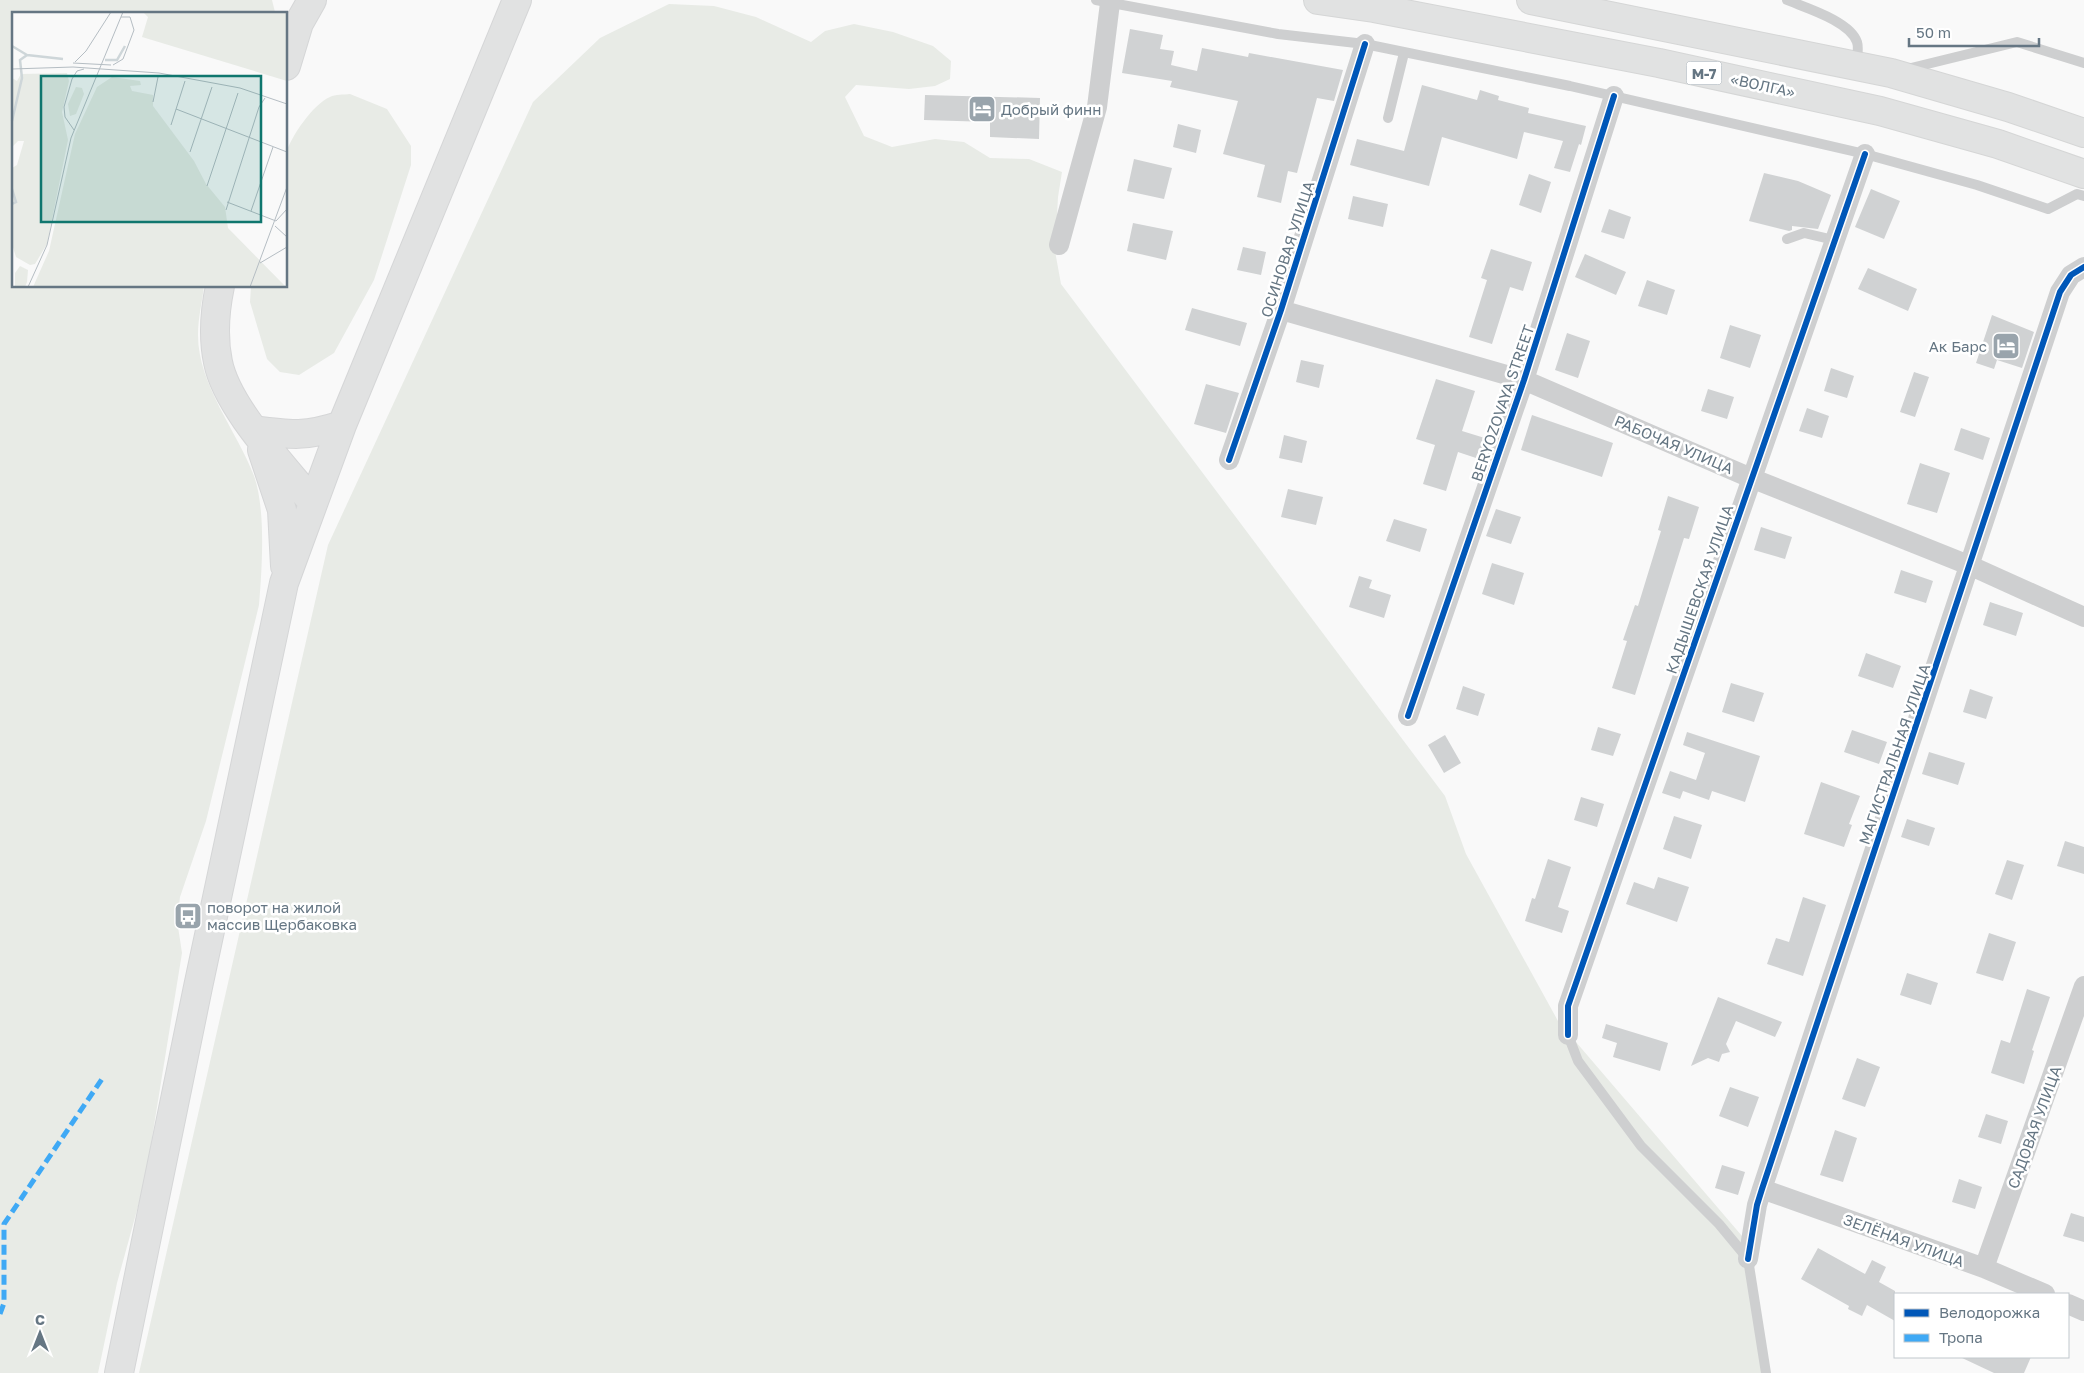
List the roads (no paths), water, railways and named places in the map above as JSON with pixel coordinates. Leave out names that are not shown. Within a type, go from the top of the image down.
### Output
[{"type":"main road","name":"«ВОЛГА»","points":[[1318,0],[1374,8],[1659,62],[1880,111],[1998,144],[2084,174]]},
{"type":"main road","points":[[1531,0],[1891,73],[2008,107],[2084,133]]},
{"type":"main road","points":[[119,1373],[198,987],[284,584],[342,425],[516,3]]},
{"type":"main road","points":[[288,60],[304,8]]},
{"type":"main road","points":[[220,288],[216,331],[218,363],[235,401],[255,430],[313,503]]},
{"type":"main road","points":[[255,430],[288,434],[310,434],[342,425]]},
{"type":"main road","points":[[255,430],[282,510],[285,545],[284,584]]},
{"type":"street","points":[[1059,245],[1097,107],[1103,1]]},
{"type":"street","name":"ОСИНОВАЯ УЛИЦА","points":[[1229,460],[1282,310],[1365,44]]},
{"type":"street","name":"BERYOZOVAYA STREET","points":[[1408,716],[1524,380],[1614,96]]},
{"type":"street","name":"КАДЫШЕВСКАЯ УЛИЦА","points":[[1568,1035],[1568,1006],[1865,154]]},
{"type":"street","name":"МАГИСТРАЛЬНАЯ УЛИЦА","points":[[1748,1259],[1757,1205],[1762,1189],[2060,292],[2071,275],[2084,267]]},
{"type":"street","name":"РАБОЧАЯ УЛИЦА","points":[[1282,310],[1524,380],[1751,478],[1970,566],[2084,617]]},
{"type":"street","name":"САДОВАЯ УЛИЦА","points":[[1984,1268],[2084,986]]},
{"type":"street","name":"ЗЕЛЁНАЯ УЛИЦА","points":[[1762,1189],[1984,1268],[2043,1293]]},
{"type":"street","points":[[2069,1304],[2084,1311]]},
{"type":"lane","points":[[1787,0],[1838,22],[1850,33],[1857,42],[1856,66]]},
{"type":"lane","points":[[1103,1],[1278,34],[1365,44],[1614,96],[1865,154],[1977,185],[2048,209],[2077,194],[2084,196]]},
{"type":"lane","points":[[1891,73],[2017,42],[2084,62]]},
{"type":"lane","points":[[1388,118],[1404,53]]},
{"type":"lane","points":[[1787,239],[1804,233],[1834,240]]},
{"type":"lane","points":[[1568,1035],[1578,1061],[1641,1146],[1719,1224],[1748,1259],[1766,1373]]},
{"type":"place","name":"Добрый финн","points":[[982,109]]},
{"type":"place","name":"Ак Барс","points":[[2006,346]]},
{"type":"place","name":"поворот на жилой массив Щербаковка","points":[[188,916]]}]
